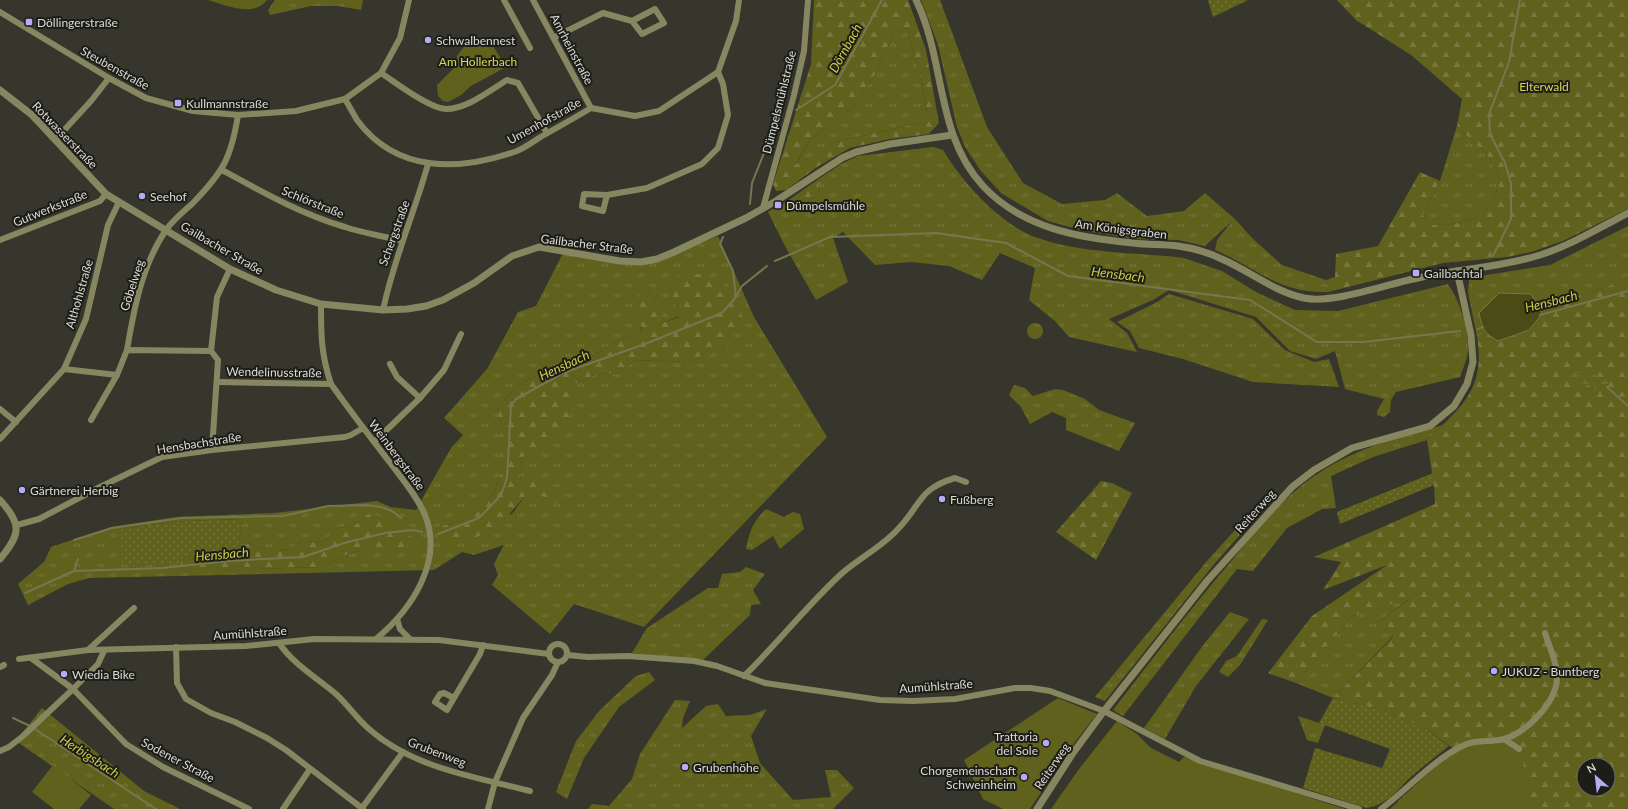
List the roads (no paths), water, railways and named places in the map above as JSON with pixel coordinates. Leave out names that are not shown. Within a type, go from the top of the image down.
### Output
[{"type":"street","name":"Steubenstraße","points":[[0,12],[108,78],[146,98],[193,111],[238,115],[296,111],[345,99],[381,73],[400,38],[410,0]]},
{"type":"street","points":[[504,0],[530,48]]},
{"type":"street","name":"Amrheinstraße","points":[[533,0],[591,108]]},
{"type":"street","points":[[607,195],[647,188],[702,164],[718,148],[728,116],[723,84],[718,72],[736,21],[739,0]]},
{"type":"street","name":"Dümpelsmühlstraße","points":[[762,208],[794,95],[804,51],[808,0]]},
{"type":"street","name":"Am Königsgraben","points":[[916,0],[934,47],[952,135],[964,162],[982,185],[1008,206],[1036,222],[1071,235],[1133,244],[1177,246],[1204,252],[1227,261],[1253,277],[1295,296],[1307,299],[1324,299],[1413,279],[1517,261],[1541,255],[1562,247],[1628,213]]},
{"type":"street","points":[[554,37],[603,13],[632,21],[642,34],[664,23],[655,9],[632,21]]},
{"type":"street","name":"Umenhofstraße","points":[[345,99],[357,120],[374,138],[395,153],[428,164],[454,165],[481,161],[519,150],[591,108],[635,116],[659,111],[718,72]]},
{"type":"street","points":[[381,73],[425,102],[445,110],[464,106],[507,80],[518,83],[547,133]]},
{"type":"street","points":[[56,140],[91,101],[108,78]]},
{"type":"street","name":"Rotwasserstraße","points":[[0,90],[32,115],[109,195]]},
{"type":"street","points":[[166,229],[222,170],[234,140],[238,115]]},
{"type":"street","name":"Gailbacher Straße","points":[[109,195],[230,269],[276,290],[322,304],[383,310],[413,308],[426,306],[444,300],[474,283],[512,256],[539,247],[620,261],[640,262],[657,259],[731,226],[842,158],[856,152],[890,144],[952,135]]},
{"type":"street","name":"Schergstraße","points":[[383,310],[390,276],[417,203],[428,164]]},
{"type":"street","name":"Schlörstraße","points":[[222,170],[264,194],[311,215],[346,227],[402,241]]},
{"type":"street","name":"Gutwerkstraße","points":[[0,240],[109,195]]},
{"type":"street","name":"Althohlstraße","points":[[0,439],[64,369],[86,319],[108,225],[119,202]]},
{"type":"street","name":"Göbelweg","points":[[127,350],[133,315],[145,271],[166,229]]},
{"type":"street","points":[[212,450],[218,382],[218,360],[211,351],[217,296],[230,269]]},
{"type":"street","name":"Reiterweg","points":[[1036,809],[1073,753],[1104,711],[1207,581],[1292,487],[1314,470],[1352,448],[1430,426],[1454,406],[1467,384],[1473,362],[1471,335],[1457,271]]},
{"type":"street","name":"Weinbergstraße","points":[[322,304],[321,343],[324,362],[331,384],[362,428],[417,498],[427,522],[429,541],[428,562],[422,585],[411,602],[397,619],[376,639]]},
{"type":"street","points":[[374,442],[420,398],[444,370],[461,334]]},
{"type":"street","points":[[91,420],[117,374],[127,350],[211,351]]},
{"type":"street","points":[[390,364],[398,377],[420,398]]},
{"type":"street","points":[[64,369],[117,374]]},
{"type":"street","name":"Wendelinusstraße","points":[[218,382],[331,384]]},
{"type":"street","points":[[0,409],[16,422]]},
{"type":"street","name":"Hensbachstraße","points":[[17,526],[39,519],[156,460],[212,450],[345,437],[351,436],[362,428]]},
{"type":"street","points":[[744,676],[822,592],[841,574],[877,548],[898,529],[930,488],[955,478],[966,482]]},
{"type":"street","points":[[0,500],[14,517],[17,526],[12,543],[0,559]]},
{"type":"street","points":[[88,650],[134,608]]},
{"type":"street","points":[[397,619],[400,628],[410,639]]},
{"type":"street","points":[[1381,809],[1439,759],[1461,746],[1477,740],[1504,739],[1533,723],[1551,698],[1556,685],[1555,662],[1545,633]]},
{"type":"street","name":"Aumühlstraße","points":[[19,659],[88,650],[279,644],[314,639],[439,640],[549,654]]},
{"type":"street","name":"Grubenweg","points":[[279,644],[291,657],[337,695],[369,730],[403,752],[460,774],[530,790]]},
{"type":"street","points":[[488,809],[495,782],[523,718],[552,675],[558,662],[564,659],[566,655],[564,646],[558,644],[552,646],[549,654],[552,659],[558,662]]},
{"type":"street","points":[[454,698],[480,654],[483,645]]},
{"type":"street","points":[[176,647],[177,684],[186,698],[211,714],[235,722],[286,750],[362,809],[403,752]]},
{"type":"street","points":[[0,751],[9,747],[23,736],[73,689],[98,664],[104,650]]},
{"type":"street","name":"Aumühlstraße","points":[[566,655],[588,657],[628,656],[694,661],[717,666],[765,683],[880,700],[913,701],[955,698],[1015,688],[1031,688],[1050,691],[1104,711],[1200,761],[1359,809]]},
{"type":"street","name":"Sodener Straße","points":[[31,658],[73,689],[126,744],[163,767],[249,809]]},
{"type":"street","points":[[1504,739],[1519,749]]},
{"type":"street","points":[[283,809],[310,770]]},
{"type":"waterway","name":"Dörnbach","points":[[796,110],[835,85],[882,0]]},
{"type":"waterway","points":[[1493,256],[1511,219],[1511,183],[1505,163],[1490,134],[1489,114],[1509,62],[1520,0]]},
{"type":"waterway","name":"Dörnbach","points":[[750,204],[752,183],[774,128]]},
{"type":"waterway","name":"Hensbach","points":[[775,261],[830,237],[936,233],[1006,243],[1068,276],[1250,300],[1317,342],[1363,342],[1460,331]]},
{"type":"waterway","name":"Dörnbach","points":[[723,237],[720,244],[733,271],[736,296]]},
{"type":"waterway","name":"Hensbach","points":[[438,534],[479,518],[501,495],[507,478],[511,406],[516,399],[563,373],[645,344],[722,313],[736,297],[742,286],[767,266]]},
{"type":"waterway","name":"Hensbach","points":[[1540,315],[1628,291]]},
{"type":"waterway","name":"Hensbach","points":[[1478,329],[1483,327]]},
{"type":"waterway","points":[[1607,387],[1628,406]]},
{"type":"waterway","points":[[74,540],[112,528],[182,518],[283,516],[328,506],[366,505],[381,507],[392,511],[401,518]]},
{"type":"waterway","name":"Hensbach","points":[[25,593],[74,571],[163,568],[228,561],[303,557],[344,543],[385,533],[413,530],[422,532]]},
{"type":"waterway","points":[[74,571],[78,559]]},
{"type":"waterway","name":"Herbigsbach","points":[[13,718],[32,727],[156,809]]},
{"type":"place","name":"Döllingerstraße","points":[[29,22]]},
{"type":"place","name":"Schwalbennest","points":[[428,40]]},
{"type":"place","name":"Kullmannstraße","points":[[178,103]]},
{"type":"place","name":"Seehof","points":[[142,196]]},
{"type":"place","name":"Dümpelsmühle","points":[[778,205]]},
{"type":"place","name":"Gailbachtal","points":[[1416,273]]},
{"type":"place","name":"Gärtnerei Herbig","points":[[22,490]]},
{"type":"place","name":"Fußberg","points":[[942,499]]},
{"type":"place","name":"JUKUZ - Buntberg","points":[[1494,671]]},
{"type":"place","name":"Wiedia Bike","points":[[64,674]]},
{"type":"place","name":"Trattoria del Sole","points":[[1046,743]]},
{"type":"place","name":"Grubenhöhe","points":[[685,767]]},
{"type":"place","name":"Chorgemeinschaft Schweinheim","points":[[1024,777]]},
{"type":"park label","name":"Am Hollerbach","points":[[478,61]]},
{"type":"park label","name":"Elterwald","points":[[1544,86]]}]
